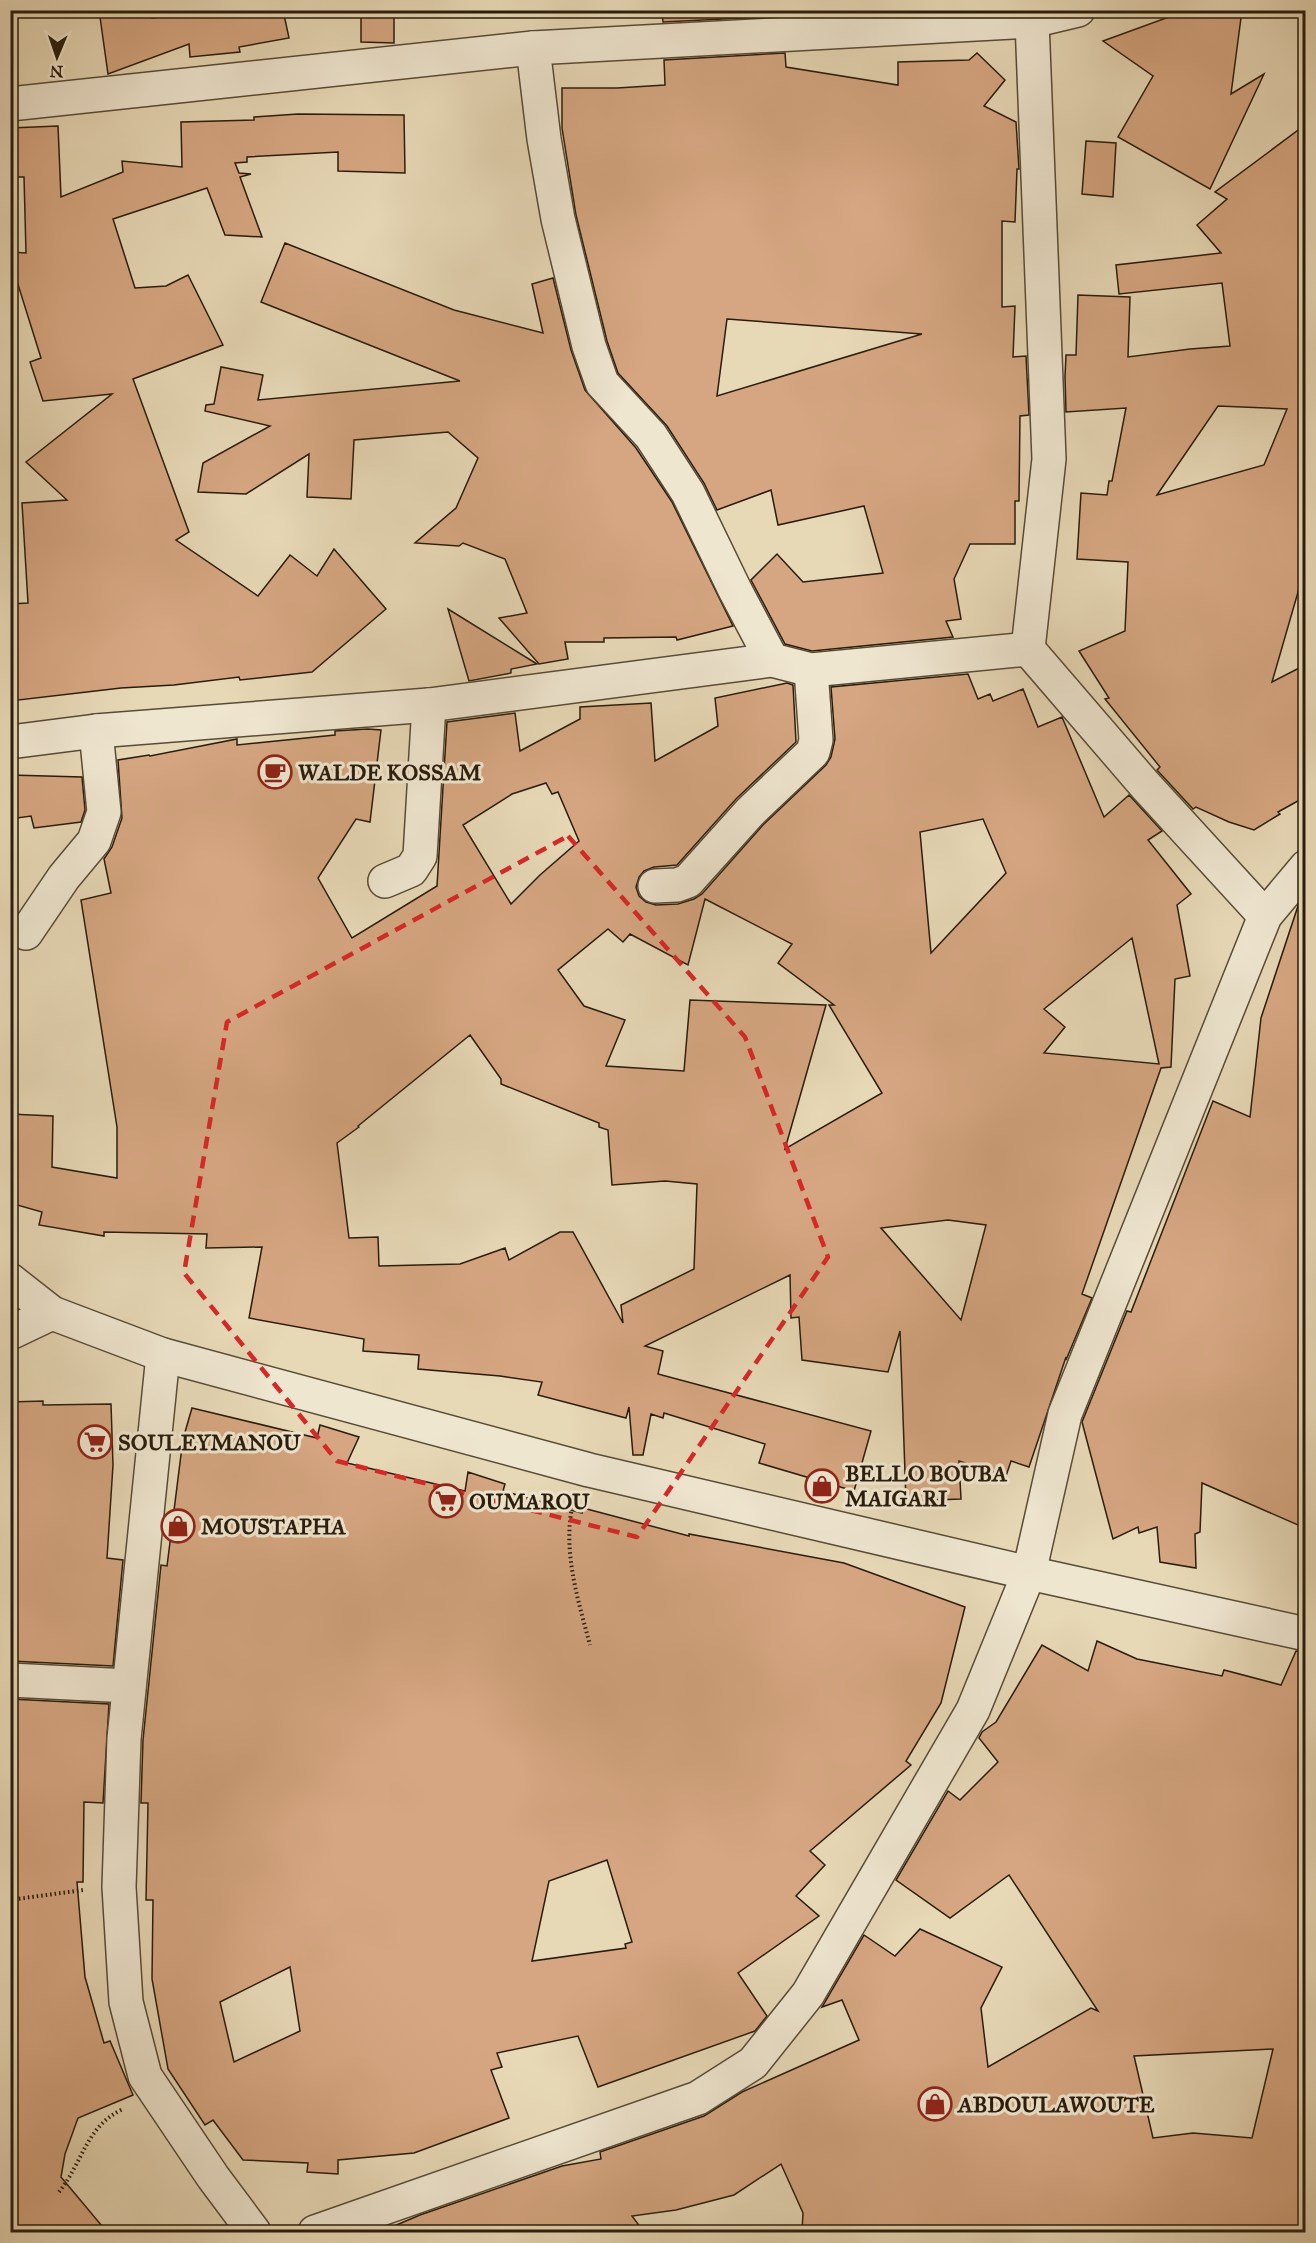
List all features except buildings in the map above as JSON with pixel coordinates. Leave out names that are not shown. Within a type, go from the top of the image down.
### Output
[{"type":"street","points":[[10,104],[532,48],[1032,21],[1078,10]]},
{"type":"street","points":[[1032,21],[1048,459],[1028,649],[1145,785],[1265,916]]},
{"type":"street","points":[[532,48],[544,139],[558,219],[589,346],[602,383],[651,436],[688,493],[772,660]]},
{"type":"street","points":[[10,742],[96,731],[429,705],[772,660],[812,670],[1028,649]]},
{"type":"street","points":[[655,886],[677,885],[688,881],[750,812],[813,752],[816,740],[812,670]]},
{"type":"street","points":[[385,881],[411,870],[420,856],[429,705]]},
{"type":"street","points":[[26,933],[64,877],[94,841],[101,822],[104,812],[96,731]]},
{"type":"street","points":[[315,2232],[698,2098],[753,2063],[808,1994],[973,1710],[1029,1573],[1065,1414],[1265,916],[1305,867]]},
{"type":"street","points":[[10,1280],[52,1313],[163,1355],[581,1467],[1029,1573],[1305,1634]]},
{"type":"street","points":[[10,1333],[52,1313]]},
{"type":"street","points":[[163,1355],[124,1739],[119,1887],[126,2002],[145,2076],[213,2177],[254,2232]]},
{"type":"street","points":[[10,1680],[129,1686]]},
{"type":"path","points":[[581,1467],[571,1513],[571,1574],[590,1645]]},
{"type":"path","points":[[10,1900],[119,1887]]},
{"type":"path","points":[[59,2192],[69,2180],[94,2129],[119,2111],[157,2094]]},
{"type":"highlighted area","points":[[568,836],[745,1037],[828,1257],[637,1537],[337,1461],[184,1273],[227,1022]]},
{"type":"place","name":"WALDE KOSSAM","points":[[275,772]]},
{"type":"place","name":"SOULEYMANOU","points":[[95,1442]]},
{"type":"place","name":"BELLO BOUBA MAIGARI","points":[[822,1486]]},
{"type":"place","name":"OUMAROU","points":[[446,1501]]},
{"type":"place","name":"MOUSTAPHA","points":[[178,1526]]},
{"type":"place","name":"ABDOULAWOUTE","points":[[935,2104]]}]
